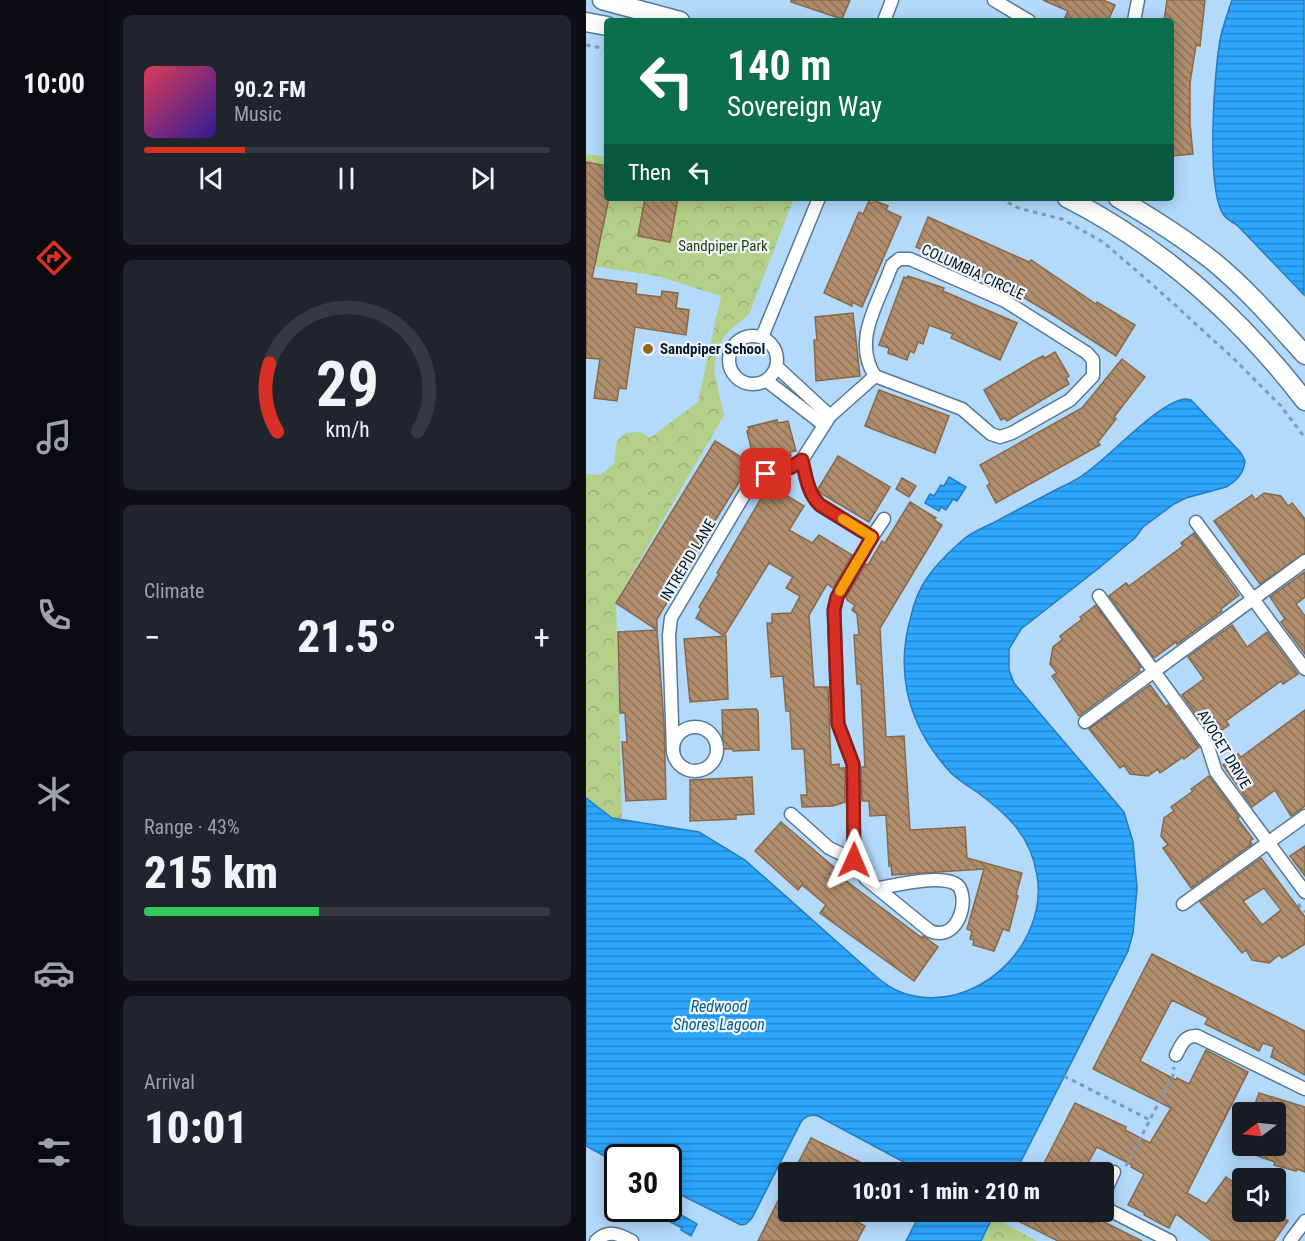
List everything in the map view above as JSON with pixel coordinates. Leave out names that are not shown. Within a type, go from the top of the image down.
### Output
[{"type":"main road","points":[[602,0],[669,18]]},
{"type":"main road","points":[[586,22],[604,25]]},
{"type":"main road","points":[[1072,201],[1136,239],[1199,288],[1237,323],[1304,401]]},
{"type":"main road","points":[[1123,201],[1173,231],[1215,263],[1247,293],[1304,355]]},
{"type":"street","points":[[885,18],[892,0]]},
{"type":"street","points":[[994,0],[1024,18]]},
{"type":"street","points":[[1135,18],[1138,0]]},
{"type":"street","points":[[762,337],[818,201]]},
{"type":"street","name":"COLUMBIA CIRCLE","points":[[902,258],[910,259],[1005,301],[1087,352],[1093,360],[1094,369],[1091,379],[1070,400],[1012,433],[1000,437],[991,434],[962,409],[875,376],[867,359],[866,330],[892,265],[902,258]]},
{"type":"street","points":[[748,336],[762,337],[776,350],[777,367],[767,381],[754,385],[746,384],[739,380],[730,367],[729,359],[735,344],[748,336]]},
{"type":"street","points":[[777,367],[827,421]]},
{"type":"street","points":[[872,537],[814,499],[810,493],[802,460],[827,421],[875,376]]},
{"type":"street","points":[[767,381],[827,421]]},
{"type":"street","name":"INTREPID LANE","points":[[673,751],[669,635],[671,618],[750,485],[759,477],[790,468],[802,460]]},
{"type":"street","points":[[879,888],[943,880],[956,883],[962,891],[959,916],[952,930],[941,934],[934,933],[866,879],[854,860],[853,764],[838,724],[834,610],[837,597],[884,519]]},
{"type":"street","points":[[1196,522],[1304,669]]},
{"type":"street","points":[[1085,722],[1304,561]]},
{"type":"street","name":"AVOCET DRIVE","points":[[1099,596],[1207,744],[1216,772],[1304,892]]},
{"type":"street","points":[[791,814],[829,848],[854,860]]},
{"type":"street","points":[[1183,904],[1304,816]]},
{"type":"street","points":[[1176,1055],[1188,1037],[1194,1035],[1203,1037],[1304,1089]]},
{"type":"street","points":[[1114,1213],[1170,1241]]},
{"type":"street","points":[[1290,1241],[1304,1221]]},
{"type":"street","points":[[601,1238],[617,1233],[632,1241]]},
{"type":"path","points":[[586,45],[604,48]]},
{"type":"path","points":[[1005,201],[1018,208],[1062,219],[1103,242],[1233,358],[1281,406],[1304,438]]},
{"type":"path","points":[[1298,904],[1304,912]]},
{"type":"path","points":[[1114,1172],[1126,1166],[1173,1075],[1176,1055]]},
{"type":"path","points":[[1064,1076],[1150,1120]]},
{"type":"green space","name":"Sandpiper Park","points":[[586,154],[604,157],[604,201],[793,201],[749,314],[725,335],[716,350],[714,372],[724,415],[616,601],[622,819],[612,818],[586,798],[586,474],[600,475],[614,464],[617,441],[626,433],[640,432],[650,438],[698,402],[721,296],[657,276],[586,265]]},
{"type":"green space","points":[[990,1222],[1001,1222],[1037,1241],[981,1241]]},
{"type":"water","points":[[1232,0],[1304,0],[1304,295],[1237,225],[1224,216],[1218,200],[1213,154],[1214,99],[1218,51]]},
{"type":"water","name":"Redwood Shores Lagoon","points":[[1191,400],[1241,453],[1245,461],[1239,476],[1226,487],[1186,498],[1174,504],[1143,527],[1136,537],[1099,568],[1021,629],[1009,649],[1009,670],[1014,683],[1124,812],[1133,842],[1137,888],[1133,933],[1128,951],[1021,1162],[904,1162],[818,1116],[811,1115],[801,1122],[781,1162],[778,1162],[778,1167],[752,1218],[746,1224],[741,1225],[682,1196],[682,1144],[604,1144],[604,1156],[586,1146],[586,798],[612,818],[699,832],[745,860],[875,976],[903,993],[930,998],[956,995],[980,985],[1001,970],[1019,950],[1031,927],[1038,901],[1034,861],[1016,827],[998,809],[951,773],[925,738],[916,720],[905,680],[904,659],[906,638],[915,601],[931,572],[965,538],[1079,478],[1148,420],[1174,402]]},
{"type":"water","points":[[949,477],[966,487],[957,501],[953,499],[946,510],[941,507],[939,511],[925,503],[930,494],[934,496],[941,485],[944,486]]},
{"type":"water","points":[[682,1215],[697,1224],[691,1236],[681,1230],[682,1228],[671,1222],[682,1222]]},
{"type":"water","points":[[916,1222],[990,1222],[981,1241],[906,1241]]},
{"type":"building","points":[[791,0],[850,0],[842,18],[791,2]]},
{"type":"building","points":[[1043,0],[1103,0],[1115,5],[1109,18],[1068,18],[1065,17],[1068,11]]},
{"type":"building","points":[[1167,0],[1205,0],[1200,46],[1196,45],[1190,83],[1193,154],[1174,156],[1174,18],[1164,18]]},
{"type":"building","points":[[586,162],[604,165],[604,201],[608,201],[592,278],[637,284],[636,294],[661,297],[662,291],[678,293],[676,308],[689,310],[686,335],[635,327],[626,389],[619,388],[617,401],[594,398],[600,359],[586,358]]},
{"type":"building","points":[[644,201],[677,201],[670,242],[638,236]]},
{"type":"building","points":[[869,201],[875,201],[888,206],[886,210],[901,217],[862,307],[852,302],[852,306],[824,293],[859,212],[863,214]]},
{"type":"building","points":[[928,217],[1029,262],[1031,260],[1096,304],[1097,302],[1135,325],[1116,356],[1009,289],[916,247]]},
{"type":"building","points":[[908,276],[944,288],[943,291],[1017,323],[1000,360],[951,338],[953,334],[929,325],[923,344],[918,342],[914,353],[910,351],[907,360],[888,353],[889,348],[879,345],[904,277]]},
{"type":"building","points":[[853,313],[860,376],[816,381],[815,317]]},
{"type":"building","points":[[1055,352],[1069,376],[1066,378],[1069,384],[1007,421],[1005,418],[1001,420],[984,390],[1033,361]]},
{"type":"building","points":[[1122,359],[1145,377],[1114,417],[1116,419],[1098,442],[1100,445],[996,503],[987,486],[990,483],[980,465],[1082,408]]},
{"type":"building","points":[[879,390],[949,416],[935,453],[865,426]]},
{"type":"building","points":[[777,420],[778,423],[788,421],[796,451],[790,452],[791,456],[755,465],[748,427]]},
{"type":"building","points":[[715,441],[754,465],[742,468],[746,471],[670,593],[672,594],[657,619],[657,630],[616,603]]},
{"type":"building","points":[[838,456],[890,487],[869,522],[822,494],[818,489]]},
{"type":"building","points":[[902,478],[916,486],[909,497],[896,489]]},
{"type":"building","points":[[769,485],[804,506],[789,530],[812,543],[819,535],[852,555],[833,588],[827,584],[809,615],[814,687],[828,687],[831,765],[839,764],[839,768],[845,768],[845,802],[833,806],[802,807],[801,795],[807,795],[804,749],[792,749],[790,711],[786,711],[783,676],[771,677],[767,623],[772,623],[772,614],[791,613],[800,596],[786,588],[793,577],[769,563],[724,636],[696,618],[701,609],[699,607],[719,574],[717,573]]},
{"type":"building","points":[[1264,493],[1281,496],[1288,506],[1292,503],[1305,519],[1305,553],[1260,584],[1214,521],[1252,495],[1255,500]]},
{"type":"building","points":[[910,502],[936,518],[934,520],[942,525],[880,628],[886,737],[904,736],[910,830],[965,827],[967,858],[1022,873],[1009,931],[1003,929],[994,951],[973,945],[974,940],[970,939],[972,931],[967,929],[984,869],[892,875],[891,865],[889,866],[886,815],[870,816],[869,801],[862,801],[861,767],[865,767],[861,684],[857,684],[854,635],[859,635],[857,614],[852,610],[855,605],[846,597],[882,541],[885,543]]},
{"type":"building","points":[[1194,533],[1239,595],[1221,609],[1222,611],[1154,658],[1109,596],[1126,583],[1129,586],[1183,546],[1181,543]]},
{"type":"building","points":[[1305,572],[1305,597],[1296,604],[1305,616],[1305,654],[1281,622],[1285,619],[1270,597]]},
{"type":"building","points":[[1096,605],[1141,667],[1138,669],[1140,671],[1079,716],[1052,676],[1057,673],[1050,664],[1053,647],[1062,640],[1060,636]]},
{"type":"building","points":[[1232,625],[1247,647],[1267,632],[1298,674],[1283,684],[1281,681],[1226,721],[1229,725],[1212,737],[1182,695],[1204,679],[1188,657]]},
{"type":"building","points":[[657,630],[664,723],[666,799],[626,801],[622,742],[627,742],[625,713],[620,713],[618,632]]},
{"type":"building","points":[[726,636],[728,699],[690,702],[684,639]]},
{"type":"building","points":[[1150,685],[1199,747],[1160,773],[1158,769],[1148,776],[1130,774],[1124,765],[1120,768],[1089,729]]},
{"type":"building","points":[[756,709],[758,711],[759,750],[723,749],[722,710]]},
{"type":"building","points":[[1305,710],[1305,806],[1291,816],[1275,790],[1252,807],[1223,765],[1238,754],[1241,757]]},
{"type":"building","points":[[1209,776],[1253,839],[1250,841],[1252,844],[1191,888],[1163,848],[1168,845],[1161,836],[1164,818],[1174,811],[1171,807]]},
{"type":"building","points":[[752,777],[754,814],[736,815],[736,819],[690,821],[690,780]]},
{"type":"building","points":[[781,822],[836,869],[837,874],[922,938],[923,936],[938,947],[914,981],[820,913],[826,905],[802,885],[798,890],[755,851]]},
{"type":"building","points":[[1305,846],[1305,876],[1290,856]]},
{"type":"building","points":[[1261,858],[1305,917],[1305,944],[1282,958],[1279,955],[1269,963],[1252,960],[1246,950],[1242,953],[1200,902]],"holes":[[[1264,888],[1281,910],[1262,925],[1243,901]]]},
{"type":"building","points":[[1152,954],[1305,1031],[1305,1075],[1271,1057],[1274,1047],[1263,1043],[1259,1051],[1205,1024],[1208,1018],[1172,1000],[1140,1061],[1176,1080],[1177,1078],[1189,1084],[1206,1050],[1248,1072],[1187,1193],[1206,1204],[1226,1177],[1232,1181],[1232,1222],[1288,1221],[1274,1241],[1212,1241],[1176,1214],[1169,1228],[1144,1215],[1145,1213],[1128,1205],[1144,1174],[1131,1167],[1132,1165],[1097,1147],[1088,1162],[1045,1162],[1075,1103],[1126,1127],[1125,1130],[1150,1143],[1171,1108],[1093,1069]]},
{"type":"building","points":[[1259,1093],[1305,1107],[1305,1172],[1274,1165],[1275,1162],[1258,1156],[1286,1156],[1286,1102],[1256,1102]]},
{"type":"building","points":[[811,1138],[860,1162],[799,1162]]},
{"type":"building","points":[[778,1201],[778,1222],[858,1222],[865,1226],[857,1241],[758,1241]]},
{"type":"building","points":[[1020,1222],[1104,1222],[1142,1241],[1058,1241]]},
{"type":"slow traffic","points":[[840,591],[872,537],[843,519]]},
{"type":"place","name":"Sandpiper School","points":[[648,349]]},
{"type":"route","points":[[766,474],[790,468],[802,460],[810,493],[814,499],[872,537],[837,597],[834,610],[838,724],[853,764],[854,860]]}]
